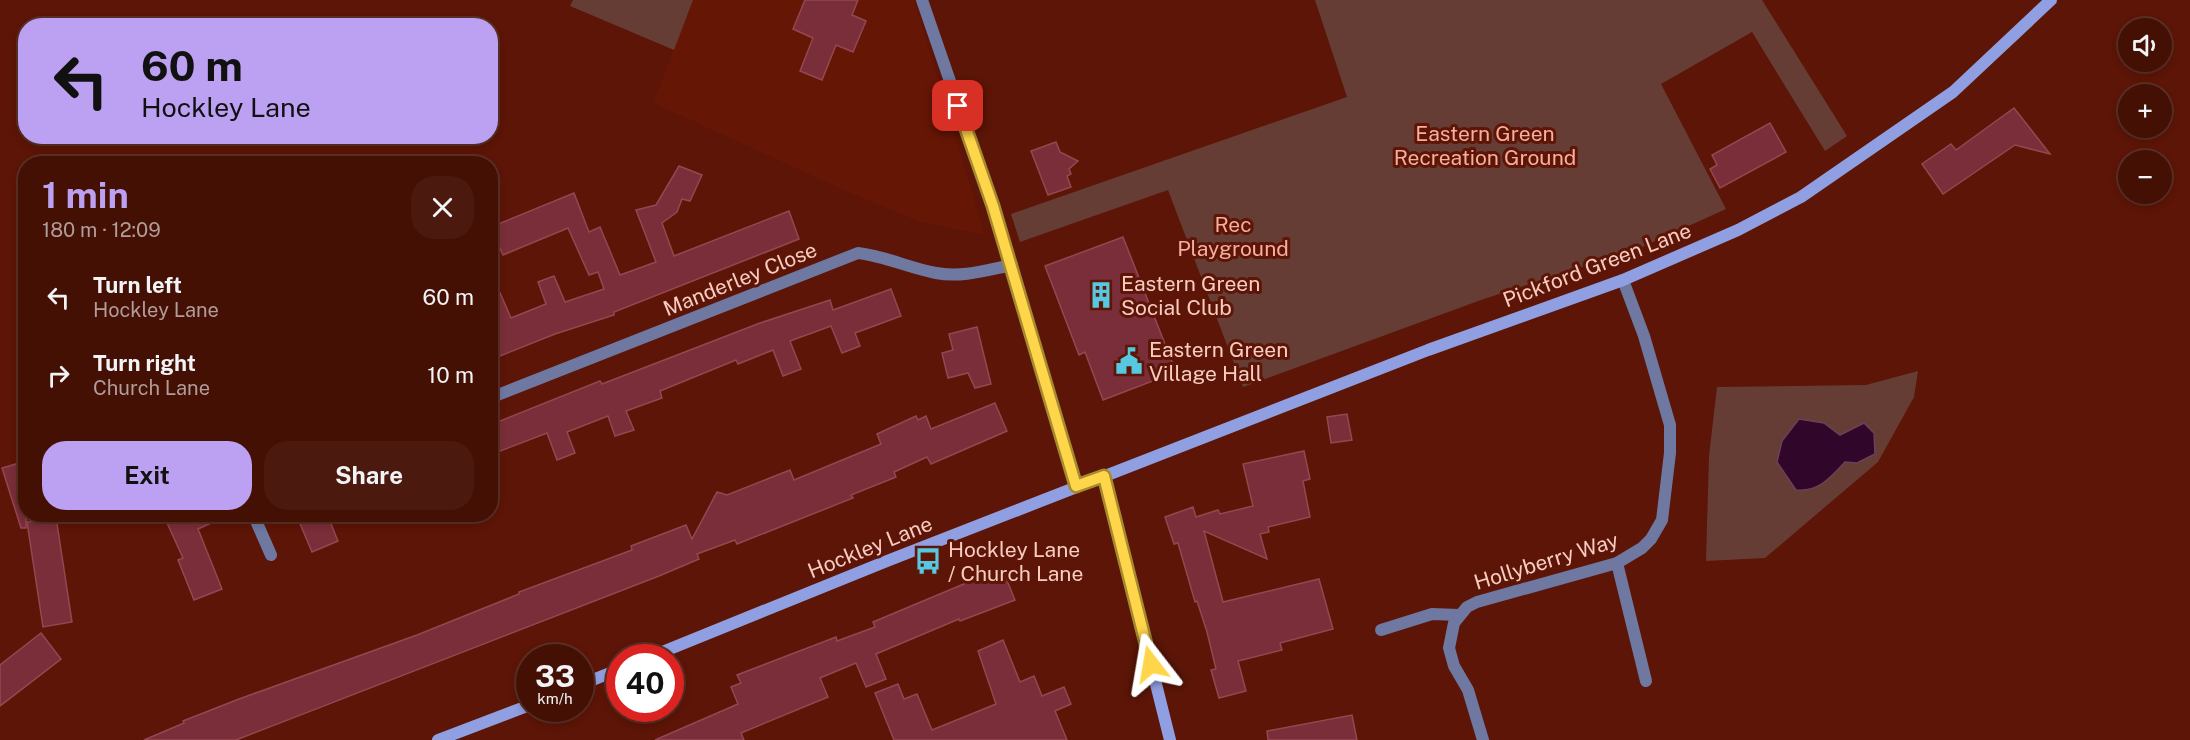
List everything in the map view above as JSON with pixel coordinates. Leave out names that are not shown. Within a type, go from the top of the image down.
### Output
[{"type":"street","points":[[922,0],[1012,265],[1076,486]]},
{"type":"street","name":"Pickford Green Lane","points":[[1104,476],[1476,331],[1623,280],[1738,230],[1801,197],[1953,92],[2051,0]]},
{"type":"street","name":"Manderley Close","points":[[498,395],[858,253],[874,255],[936,273],[954,275],[1012,265]]},
{"type":"street","name":"Hollyberry Way","points":[[1483,740],[1468,690],[1451,658],[1451,630],[1459,615],[1477,602],[1617,563],[1646,544],[1662,520],[1671,437],[1668,410],[1623,280]]},
{"type":"street","points":[[1104,476],[1170,740]]},
{"type":"street","name":"Hockley Lane","points":[[682,644],[1104,476]]},
{"type":"street","points":[[257,522],[271,555]]},
{"type":"street","points":[[1617,563],[1646,681]]},
{"type":"street","points":[[1381,630],[1432,614],[1459,615]]},
{"type":"street","points":[[438,740],[516,710]]},
{"type":"shaded area","points":[[693,0],[914,0],[985,235],[920,222],[841,189],[653,103]]},
{"type":"shaded area","points":[[1799,419],[1824,423],[1840,435],[1864,423],[1874,433],[1875,454],[1857,463],[1845,462],[1818,486],[1796,490],[1777,462],[1782,441]]},
{"type":"green space","points":[[573,0],[693,0],[674,50],[570,6]]},
{"type":"green space","name":"Eastern Green Recreation Ground","points":[[1315,0],[1762,0],[1847,136],[1825,151],[1752,32],[1661,84],[1726,209],[1640,248],[1481,300],[1243,387],[1168,190],[1020,242],[1011,214],[1347,97]]},
{"type":"green space","points":[[1918,371],[1914,397],[1878,462],[1765,558],[1706,561],[1709,456],[1717,387],[1866,385]]},
{"type":"building","points":[[805,0],[858,0],[852,15],[866,21],[853,52],[836,45],[822,80],[800,71],[813,38],[793,29]]},
{"type":"building","points":[[2014,108],[2050,154],[2015,145],[1943,194],[1922,164],[1951,144],[1956,150]]},
{"type":"building","points":[[1770,123],[1786,152],[1720,188],[1710,169],[1717,165],[1712,155]]},
{"type":"building","points":[[1056,142],[1060,152],[1078,161],[1069,169],[1071,174],[1067,176],[1071,187],[1048,195],[1031,151]]},
{"type":"building","points":[[679,166],[702,175],[690,201],[682,199],[677,212],[662,223],[674,256],[789,211],[799,239],[614,312],[614,315],[555,334],[498,357],[498,288],[511,318],[546,304],[538,282],[554,276],[565,302],[604,289],[598,272],[589,275],[568,228],[503,255],[498,243],[498,224],[574,193],[589,232],[600,227],[620,275],[656,262],[636,210],[656,205]]},
{"type":"building","name":"Eastern Green Social Club","points":[[1123,237],[1176,372],[1103,400],[1085,352],[1079,355],[1045,266]]},
{"type":"building","points":[[891,289],[901,316],[855,333],[860,346],[842,353],[831,326],[790,341],[801,369],[783,376],[773,350],[738,364],[736,360],[660,391],[662,398],[626,411],[634,430],[615,436],[608,416],[567,432],[575,453],[557,460],[547,433],[498,452],[498,422],[600,381],[602,384],[760,323],[830,300],[833,310]]},
{"type":"building","points":[[977,327],[991,384],[975,388],[968,373],[948,378],[942,353],[953,350],[949,334]]},
{"type":"building","points":[[995,403],[1007,431],[931,464],[927,457],[894,472],[896,477],[851,495],[853,498],[737,544],[735,540],[697,554],[699,559],[659,576],[236,740],[144,740],[184,723],[183,721],[239,699],[417,635],[519,594],[519,592],[632,550],[631,546],[686,525],[692,539],[717,492],[727,495],[790,470],[794,480],[881,444],[877,434],[916,416],[918,420],[926,416],[931,429]]},
{"type":"building","points":[[1347,414],[1352,440],[1331,443],[1327,417]]},
{"type":"building","points":[[1304,451],[1310,479],[1303,481],[1310,517],[1268,527],[1269,532],[1260,534],[1267,559],[1204,531],[1223,602],[1319,579],[1333,629],[1280,643],[1282,650],[1238,661],[1246,691],[1219,698],[1211,670],[1216,669],[1207,632],[1197,601],[1195,602],[1178,543],[1174,544],[1165,517],[1193,507],[1196,517],[1218,510],[1220,514],[1253,506],[1243,464]]},
{"type":"building","points":[[18,463],[18,519],[2,468]]},
{"type":"building","points":[[19,522],[26,522],[26,528],[21,528]]},
{"type":"building","points":[[27,522],[57,522],[72,622],[43,627]]},
{"type":"building","points":[[167,522],[213,522],[198,529],[222,589],[194,600],[178,560],[183,558]]},
{"type":"building","points":[[299,522],[330,522],[338,541],[312,552]]},
{"type":"building","points":[[1002,568],[1015,600],[960,621],[959,619],[876,654],[886,679],[866,687],[856,663],[820,678],[828,697],[741,733],[744,740],[655,740],[738,704],[731,687],[741,683],[737,675],[836,637],[837,641],[875,627],[873,622]]},
{"type":"building","points":[[41,633],[61,659],[0,706],[0,665]]},
{"type":"building","points":[[1003,640],[1020,682],[1034,676],[1042,696],[1064,687],[1071,704],[1055,711],[1067,740],[894,740],[875,693],[898,684],[904,699],[917,694],[932,730],[996,704],[978,651]]},
{"type":"building","points":[[1352,715],[1357,740],[1268,740],[1267,731]]},
{"type":"place","name":"Eastern Green Social Club","points":[[1101,295]]},
{"type":"place","name":"Eastern Green Village Hall","points":[[1129,361]]},
{"type":"place","name":"Hockley Lane / Church Lane","points":[[928,561]]},
{"type":"route","points":[[958,106],[1012,265],[1076,486],[1104,476],[1151,664]]},
{"type":"park label","name":"Rec Playground","points":[[1233,236]]}]
